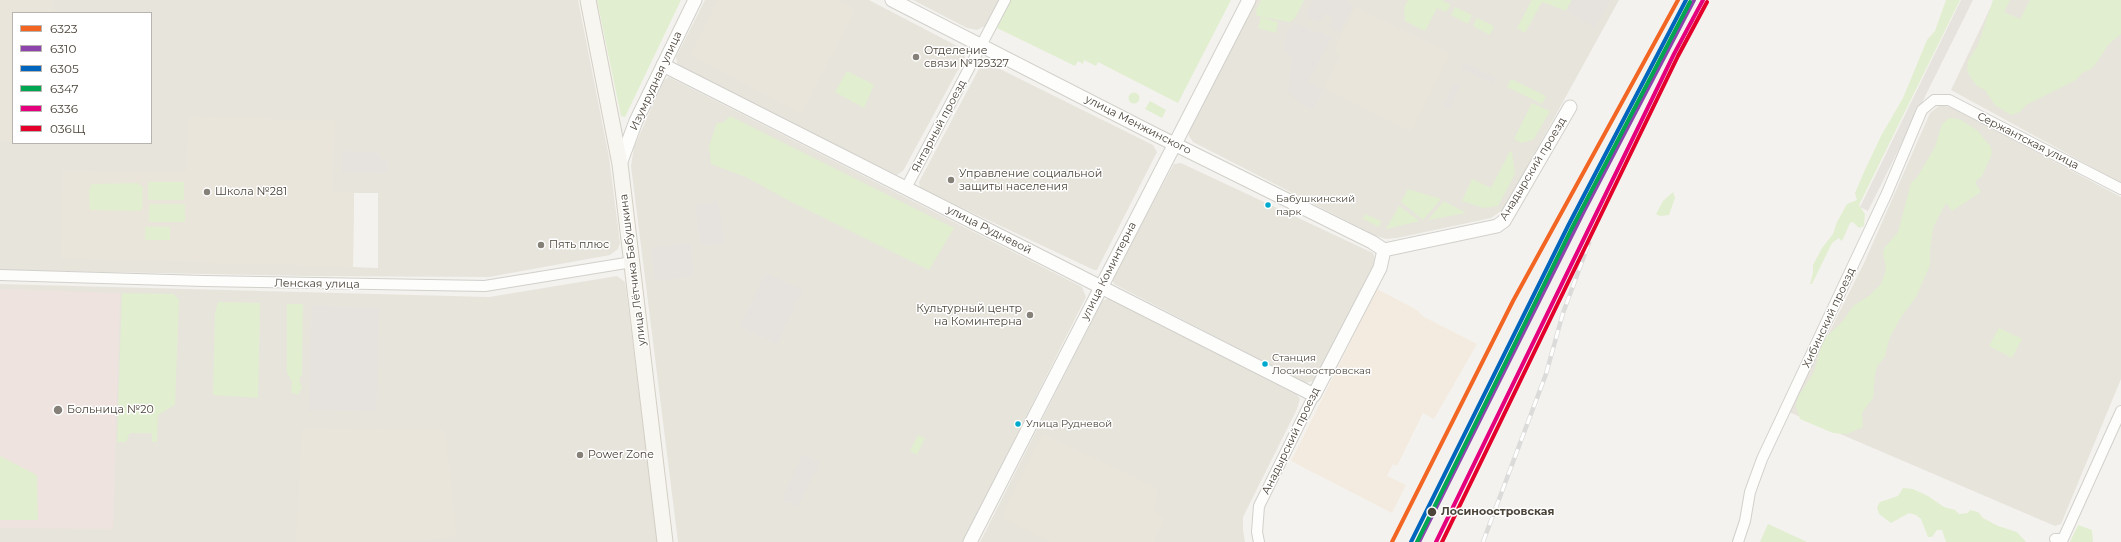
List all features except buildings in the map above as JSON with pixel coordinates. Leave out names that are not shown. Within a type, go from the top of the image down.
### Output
[{"type":"main road","name":"улица Лётчика Бабушкина","points":[[588,0],[620,164],[665,542]]},
{"type":"street","name":"Изумрудная улица","points":[[620,164],[636,120],[695,0]]},
{"type":"street","name":"улица Менжинского","points":[[892,0],[1174,144],[1372,242],[1384,250]]},
{"type":"street","name":"Янтарный проезд","points":[[906,188],[1005,0]]},
{"type":"street","name":"улица Коминтерна","points":[[970,542],[1249,0]]},
{"type":"street","name":"улица Рудневой","points":[[663,65],[1314,395]]},
{"type":"street","name":"Сержантская улица","points":[[1934,100],[1949,100],[2121,190]]},
{"type":"street","name":"Хибинский проезд","points":[[1738,542],[1745,521],[1750,492],[1762,459],[1888,193],[1922,110],[1934,100]]},
{"type":"street","name":"Анадырский проезд","points":[[1259,542],[1257,532],[1260,506],[1314,395],[1380,268],[1384,250],[1497,226],[1504,221],[1570,107]]},
{"type":"street","name":"Ленская улица","points":[[0,275],[204,281],[486,286],[632,262]]},
{"type":"street","points":[[2055,539],[2063,539],[2121,412]]},
{"type":"shaded area","points":[[0,0],[578,0],[609,157],[620,243],[618,249],[610,255],[489,277],[307,276],[0,270]],"holes":[[[354,193],[378,193],[378,268],[353,267]]]},
{"type":"shaded area","points":[[0,0],[54,0],[54,12],[12,12],[12,142],[0,142]]},
{"type":"shaded area","points":[[705,0],[869,0],[961,48],[965,57],[903,171],[897,175],[682,69],[677,63],[676,57]]},
{"type":"shaded area","points":[[717,0],[838,0],[856,9],[802,114],[690,55]]},
{"type":"shaded area","points":[[913,0],[1000,0],[985,26],[977,30],[967,28]]},
{"type":"shaded area","points":[[1255,0],[1619,0],[1504,209],[1491,218],[1386,239],[1376,236],[1193,142],[1189,136],[1188,131]]},
{"type":"shaded area","points":[[1313,0],[1344,0],[1353,5],[1340,32],[1329,27],[1334,18],[1324,13],[1320,22],[1306,16]]},
{"type":"shaded area","points":[[1572,0],[1610,0],[1595,27],[1566,11]]},
{"type":"shaded area","points":[[1961,0],[1973,0],[1868,211],[1860,207]]},
{"type":"shaded area","points":[[1994,0],[2121,0],[2121,183],[1951,90]]},
{"type":"shaded area","points":[[1356,7],[1450,53],[1411,132],[1324,88],[1341,54],[1334,49]]},
{"type":"shaded area","points":[[1295,23],[1316,33],[1318,31],[1331,37],[1308,82],[1323,90],[1313,110],[1301,103],[1288,92],[1292,57],[1284,50],[1287,33]]},
{"type":"shaded area","points":[[988,63],[1153,145],[1157,152],[1097,270],[1094,270],[920,188],[919,182],[981,65]]},
{"type":"shaded area","points":[[1465,63],[1496,78],[1493,84],[1462,69]]},
{"type":"shaded area","points":[[669,77],[1082,287],[1086,297],[963,542],[678,542],[631,166],[634,147],[664,80]]},
{"type":"shaded area","points":[[1454,82],[1460,85],[1449,109],[1443,106]]},
{"type":"shaded area","points":[[1940,105],[1951,107],[2121,197],[2121,379],[2061,524],[2055,526],[1789,412],[1865,261],[1930,113]]},
{"type":"shaded area","name":"Школа №281","points":[[188,117],[335,120],[333,191],[354,193],[353,267],[61,258],[63,170],[186,172]]},
{"type":"shaded area","points":[[342,151],[378,153],[381,160],[387,161],[387,173],[342,172]]},
{"type":"shaded area","points":[[1181,163],[1373,253],[1376,261],[1317,380],[1305,383],[1114,284],[1112,278],[1174,164]]},
{"type":"shaded area","points":[[718,202],[724,243],[701,246],[695,205]]},
{"type":"shaded area","points":[[690,243],[694,276],[655,281],[651,248]]},
{"type":"shaded area","points":[[766,273],[802,290],[777,344],[740,327]]},
{"type":"shaded area","points":[[617,276],[625,282],[658,542],[0,542],[0,284],[489,297]]},
{"type":"shaded area","name":"Больница №20","points":[[0,289],[120,293],[113,529],[0,528]]},
{"type":"shaded area","points":[[1377,289],[1417,310],[1424,317],[1477,344],[1434,419],[1423,413],[1397,466],[1393,464],[1387,476],[1406,485],[1392,513],[1291,461]]},
{"type":"shaded area","points":[[1109,298],[1294,391],[1300,399],[1297,409],[1243,517],[1245,542],[980,542],[1102,301]]},
{"type":"shaded area","points":[[312,306],[379,308],[376,411],[309,410]]},
{"type":"shaded area","points":[[302,429],[445,430],[457,537],[391,542],[296,542]]},
{"type":"shaded area","points":[[1043,434],[1158,489],[1154,512],[1165,518],[1153,542],[1050,542],[1000,517]]},
{"type":"shaded area","points":[[803,455],[819,462],[798,506],[782,499]]},
{"type":"green space","points":[[597,0],[681,0],[625,117],[621,116]]},
{"type":"green space","points":[[1011,0],[1231,0],[1178,103],[1098,62],[1096,66],[1084,60],[1083,64],[1078,61],[1075,66],[997,28]]},
{"type":"green space","points":[[1261,0],[1304,0],[1295,18],[1290,22],[1257,16],[1256,10]]},
{"type":"green space","points":[[1408,0],[1442,0],[1451,5],[1446,12],[1437,8],[1425,31],[1405,21],[1404,8]]},
{"type":"green space","points":[[1532,0],[1572,0],[1566,11],[1542,2],[1525,33],[1517,28]]},
{"type":"green space","points":[[1946,0],[1960,0],[1859,205],[1865,214],[1864,226],[1859,228],[1853,222],[1850,223],[1843,239],[1841,241],[1839,238],[1832,243],[1812,284],[1810,284],[1813,273],[1813,265],[1822,248],[1833,234],[1837,222],[1847,204],[1857,200],[1855,193],[1864,172],[1881,136],[1903,98],[1927,40],[1935,31]]},
{"type":"green space","points":[[1993,0],[2010,0],[2004,12],[2020,19],[2030,0],[2121,0],[2121,34],[2108,45],[2091,69],[2082,73],[2076,80],[2026,105],[2020,112],[2011,115],[1995,105],[1985,90],[1977,86],[1967,70],[1968,61],[1978,45]]},
{"type":"green space","points":[[1455,7],[1472,15],[1468,24],[1451,15]]},
{"type":"green space","points":[[1261,17],[1278,22],[1276,33],[1258,28]]},
{"type":"green space","points":[[1477,18],[1494,26],[1490,35],[1473,26]]},
{"type":"green space","points":[[847,71],[874,85],[864,108],[835,92]]},
{"type":"green space","points":[[1511,79],[1546,96],[1542,104],[1507,87]]},
{"type":"green space","points":[[1134,92],[1138,94],[1140,98],[1138,102],[1134,104],[1130,102],[1128,98],[1130,94]]},
{"type":"green space","points":[[1150,101],[1166,110],[1162,118],[1145,109]]},
{"type":"green space","points":[[1532,103],[1550,111],[1534,139],[1522,143],[1514,139]]},
{"type":"green space","points":[[730,116],[954,228],[929,270],[786,199],[746,177],[711,164],[709,146],[717,123],[724,122]]},
{"type":"green space","points":[[1949,118],[1959,119],[1977,130],[1991,147],[1992,154],[1982,176],[1975,182],[1981,192],[1952,211],[1946,203],[1942,210],[1933,228],[1930,250],[1930,265],[1916,297],[1901,317],[1889,339],[1885,357],[1878,365],[1875,374],[1873,398],[1862,413],[1863,427],[1847,434],[1833,433],[1800,419],[1796,406],[1798,397],[1814,372],[1823,340],[1842,322],[1853,306],[1870,295],[1881,284],[1886,270],[1883,252],[1885,247],[1898,232],[1911,183],[1918,176],[1935,147],[1942,124]]},
{"type":"green space","points":[[1510,151],[1512,152],[1515,174],[1498,206],[1484,208],[1462,201],[1472,179],[1491,188]]},
{"type":"green space","points":[[148,182],[184,182],[184,200],[148,200]]},
{"type":"green space","points":[[137,183],[143,187],[142,210],[90,210],[89,190],[92,184]]},
{"type":"green space","points":[[1408,189],[1441,199],[1423,220],[1401,202]]},
{"type":"green space","points":[[1673,192],[1675,198],[1669,215],[1660,216],[1656,214],[1663,201]]},
{"type":"green space","points":[[1444,201],[1466,213],[1428,220]]},
{"type":"green space","points":[[149,204],[185,204],[185,222],[149,222]]},
{"type":"green space","points":[[1399,206],[1420,221],[1386,229]]},
{"type":"green space","points":[[1365,214],[1381,221],[1379,227],[1363,219]]},
{"type":"green space","points":[[145,227],[170,227],[170,240],[145,240]]},
{"type":"green space","points":[[122,293],[174,294],[179,300],[175,405],[158,415],[157,442],[152,442],[152,433],[130,433],[126,442],[117,442]]},
{"type":"green space","points":[[218,302],[260,303],[258,398],[213,395],[215,313]]},
{"type":"green space","points":[[287,304],[303,304],[302,374],[299,380],[302,387],[298,395],[291,392],[292,382],[287,373]]},
{"type":"green space","points":[[1999,328],[2022,339],[2012,358],[1989,346]]},
{"type":"green space","points":[[918,435],[925,438],[917,455],[910,451]]},
{"type":"green space","points":[[0,456],[37,475],[38,520],[0,520]]},
{"type":"green space","points":[[1903,488],[1913,489],[1928,496],[1944,507],[1955,510],[1959,514],[1968,513],[1970,510],[1978,512],[1983,518],[1998,526],[2017,532],[2026,542],[1946,542],[1942,530],[1937,530],[1932,537],[1928,537],[1921,519],[1916,515],[1909,513],[1891,523],[1879,514],[1877,507],[1880,502],[1898,496]]},
{"type":"green space","points":[[1768,524],[1807,542],[1760,542]]},
{"type":"green space","points":[[2078,525],[2092,530],[2093,542],[2070,542]]},
{"type":"railway","points":[[1483,542],[1546,374],[1563,313],[1589,243]]},
{"type":"transit line","name":"6323","points":[[1392,542],[1513,301],[1678,0]]},
{"type":"transit line","name":"6305","points":[[1411,542],[1568,226],[1686,0]]},
{"type":"transit line","name":"6310","points":[[1419,542],[1584,211],[1694,0]]},
{"type":"transit line","name":"6336","points":[[1436,542],[1674,54],[1703,0]]},
{"type":"transit line","name":"6347","points":[[1417,542],[1572,228],[1690,2]]},
{"type":"transit line","name":"036Щ","points":[[1442,542],[1678,56],[1707,2]]},
{"type":"place","name":"Отделение связи №129327","points":[[916,57]]},
{"type":"place","name":"Управление социальной защиты населения","points":[[951,180]]},
{"type":"place","name":"Школа №281","points":[[207,192]]},
{"type":"place","name":"Бабушкинский парк","points":[[1268,205]]},
{"type":"place","name":"Пять плюс","points":[[541,245]]},
{"type":"place","name":"Культурный центр на Коминтерна","points":[[1030,315]]},
{"type":"place","name":"Станция Лосиноостровская","points":[[1265,364]]},
{"type":"place","name":"Больница №20","points":[[58,410]]},
{"type":"place","name":"Улица Рудневой","points":[[1018,424]]},
{"type":"place","name":"Power Zone","points":[[580,455]]},
{"type":"place","name":"Лосиноостровская","points":[[1432,512]]}]
